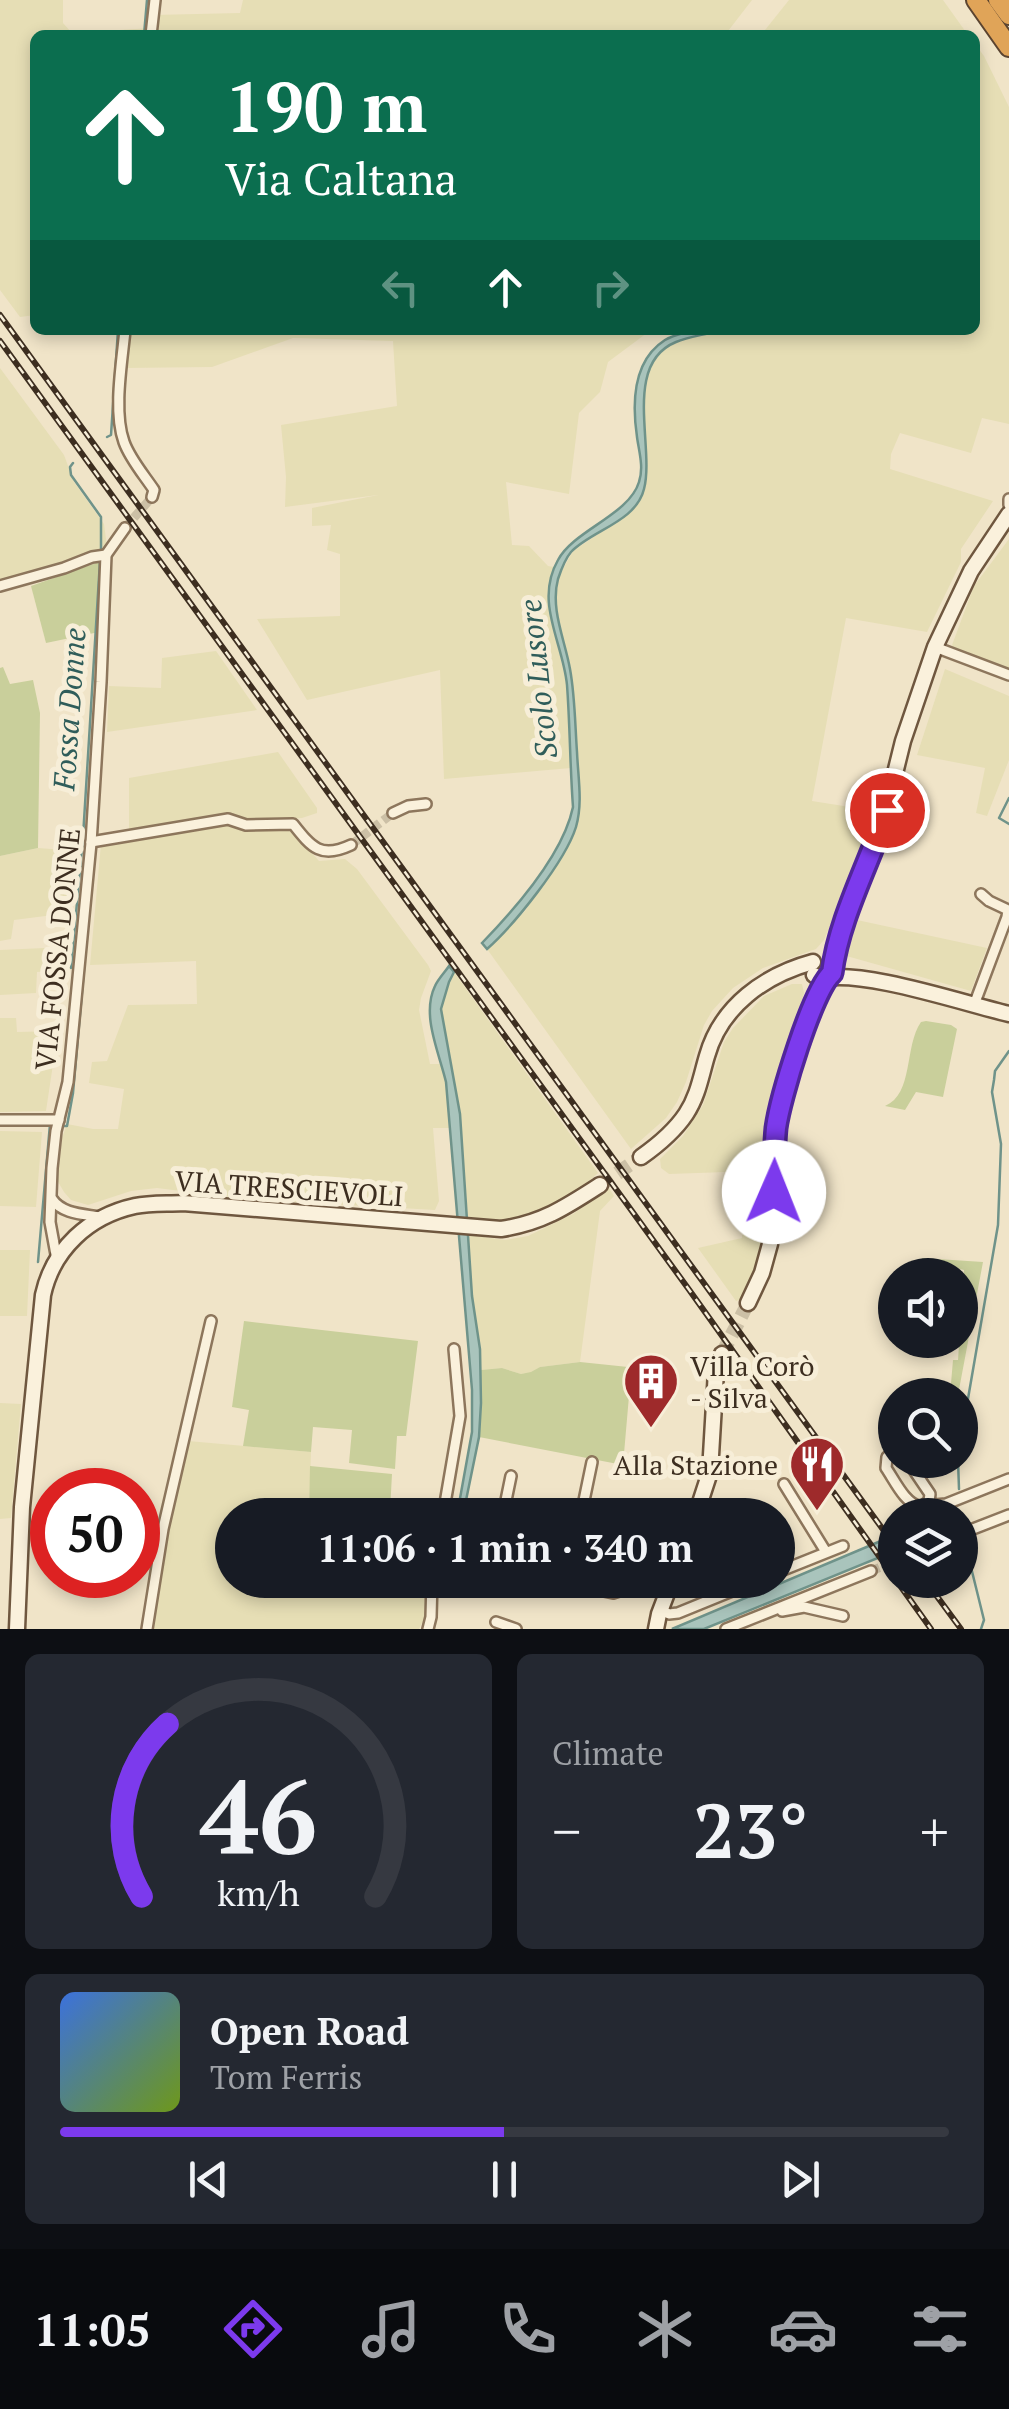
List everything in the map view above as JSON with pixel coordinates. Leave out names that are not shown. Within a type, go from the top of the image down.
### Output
[{"type":"highway","points":[[976,0],[1009,47]]},
{"type":"highway","points":[[998,0],[1009,15]]},
{"type":"main road","points":[[748,1302],[767,1261],[777,1121],[822,969],[882,826],[903,741],[935,647],[971,570],[1009,514]]},
{"type":"main road","points":[[641,1158],[667,1137],[688,1112],[712,1042],[732,1008],[780,975],[822,969],[1009,1014]]},
{"type":"main road","name":"VIA TRESCIEVOLI","points":[[17,1629],[21,1524],[46,1284],[57,1260],[76,1236],[102,1217],[138,1205],[183,1203],[501,1228],[545,1218],[600,1185]]},
{"type":"main road","points":[[702,1498],[710,1472],[716,1371],[722,1354]]},
{"type":"main road","points":[[641,1629],[659,1618]]},
{"type":"street","points":[[152,30],[155,0]]},
{"type":"street","points":[[125,335],[122,437],[154,490],[152,497]]},
{"type":"street","points":[[0,586],[100,556],[125,528]]},
{"type":"street","name":"VIA FOSSA DONNE","points":[[57,1260],[50,1222],[52,1168],[68,1082],[91,842],[102,682],[100,556]]},
{"type":"street","points":[[935,647],[1009,675]]},
{"type":"street","points":[[393,813],[426,804]]},
{"type":"street","points":[[91,842],[228,820],[246,825],[293,824],[320,852],[336,852],[351,844]]},
{"type":"street","points":[[974,1006],[1008,910],[981,894]]},
{"type":"street","points":[[0,1120],[59,1120]]},
{"type":"street","points":[[52,1199],[66,1210],[102,1217]]},
{"type":"street","points":[[66,1210],[76,1236]]},
{"type":"street","points":[[50,1222],[76,1236]]},
{"type":"street","points":[[147,1629],[162,1529],[211,1321]]},
{"type":"street","points":[[446,1498],[460,1416],[454,1349]]},
{"type":"street","points":[[585,1498],[592,1462]]},
{"type":"street","points":[[506,1498],[511,1476]]},
{"type":"street","points":[[893,1478],[908,1498]]},
{"type":"street","points":[[961,1498],[1009,1478]]},
{"type":"street","points":[[784,1484],[826,1552]]},
{"type":"street","points":[[978,1527],[1009,1515]]},
{"type":"street","points":[[795,1565],[842,1546]]},
{"type":"street","points":[[726,1629],[872,1571]]},
{"type":"street","points":[[428,1629],[432,1598]]},
{"type":"street","points":[[659,1618],[716,1598]]},
{"type":"street","points":[[776,1609],[810,1608],[843,1616]]},
{"type":"street","points":[[496,1622],[516,1629]]},
{"type":"shaded area","points":[[0,0],[63,0],[63,23],[69,30],[30,30],[30,316],[20,317],[0,290]]},
{"type":"shaded area","points":[[243,0],[752,0],[729,30],[119,30],[151,28],[153,15],[240,13]]},
{"type":"shaded area","points":[[789,0],[943,0],[964,30],[765,30]]},
{"type":"shaded area","points":[[980,51],[1009,107],[1009,424],[982,418],[971,453],[900,433],[891,454],[890,469],[993,501],[961,549],[961,562],[927,632],[846,618],[812,801],[875,811],[867,838],[824,940],[816,949],[763,968],[733,988],[704,1025],[677,1102],[666,1118],[631,1149],[487,949],[525,911],[570,841],[579,816],[575,703],[555,603],[559,576],[573,551],[622,518],[641,499],[647,472],[645,385],[653,362],[677,341],[700,335],[980,335]]},
{"type":"shaded area","points":[[126,335],[644,335],[608,362],[600,392],[579,413],[569,494],[506,482],[512,545],[529,546],[548,566],[554,567],[548,601],[566,683],[571,768],[444,779],[440,670],[307,700],[257,619],[340,616],[340,554],[327,550],[331,525],[312,526],[312,508],[378,495],[285,507],[281,425],[397,406],[393,341],[293,338],[212,367],[124,368]]},
{"type":"shaded area","points":[[0,368],[64,455],[74,482],[104,524],[107,547],[47,570],[0,582]]},
{"type":"shaded area","points":[[1009,539],[1009,671],[957,652],[952,645],[974,586]]},
{"type":"shaded area","points":[[216,651],[257,710],[107,732],[109,686],[161,688],[162,658]]},
{"type":"shaded area","points":[[945,669],[1009,696],[1009,760],[987,816],[976,813],[985,768],[917,755]]},
{"type":"shaded area","points":[[278,752],[317,813],[302,818],[248,822],[220,817],[129,831],[129,778]]},
{"type":"shaded area","points":[[212,824],[289,827],[319,861],[345,859],[357,869],[428,965],[431,971],[419,1010],[430,1064],[441,1064],[446,1081],[450,1128],[433,1128],[439,1201],[435,1210],[245,1199],[157,1188],[131,1191],[88,1205],[71,1200],[57,1180],[67,1124],[118,1129],[124,1089],[89,1083],[92,1062],[107,1061],[128,1005],[197,1004],[196,961],[90,965],[101,844]]},
{"type":"shaded area","points":[[38,848],[77,851],[71,909],[61,914],[14,920],[11,939],[0,941],[0,856]]},
{"type":"shaded area","points":[[857,920],[987,948],[971,991],[843,955]]},
{"type":"shaded area","points":[[67,947],[68,970],[37,972],[36,993],[0,995],[0,950]]},
{"type":"shaded area","points":[[454,972],[598,1173],[566,1202],[504,1226],[468,1217],[460,1114],[441,1009]]},
{"type":"shaded area","points":[[792,984],[802,984],[804,993],[767,1120],[763,1213],[756,1233],[747,1233],[740,1201],[742,1196],[752,1194],[754,1171],[669,1174],[661,1168],[660,1159],[683,1136],[703,1105],[724,1042],[733,1028],[764,996]]},
{"type":"shaded area","points":[[0,1018],[16,1018],[17,1032],[58,1031],[46,1111],[0,1112]]},
{"type":"shaded area","points":[[0,1131],[42,1132],[36,1207],[0,1206]]},
{"type":"shaded area","points":[[609,1188],[614,1196],[600,1211],[580,1362],[540,1367],[521,1374],[502,1368],[481,1370],[469,1235],[505,1240],[528,1236],[573,1214]]},
{"type":"shaded area","points":[[742,1235],[765,1235],[763,1255],[744,1298],[736,1301],[698,1248]]},
{"type":"shaded area","points":[[0,1250],[30,1250],[27,1316],[0,1316]]},
{"type":"shaded area","points":[[0,1403],[21,1404],[11,1518],[0,1519]]},
{"type":"shaded area","points":[[188,1441],[311,1452],[310,1498],[215,1498],[215,1598],[425,1598],[424,1619],[419,1629],[151,1629],[156,1598],[160,1598],[164,1541]]},
{"type":"green space","points":[[102,561],[99,632],[46,643],[31,586]]},
{"type":"green space","points":[[3,667],[10,684],[33,680],[40,713],[38,848],[0,856],[0,668]]},
{"type":"green space","points":[[921,1022],[957,1029],[943,1097],[916,1092],[905,1110],[885,1106],[900,1091],[916,1032]]},
{"type":"green space","points":[[978,1262],[983,1262],[978,1289]]},
{"type":"green space","points":[[244,1321],[418,1341],[406,1436],[397,1436],[395,1469],[349,1463],[352,1430],[313,1427],[311,1452],[243,1446],[249,1410],[232,1407]]},
{"type":"green space","points":[[965,1358],[961,1378],[951,1378],[953,1360]]},
{"type":"green space","points":[[580,1362],[628,1367],[631,1373],[623,1465],[479,1437],[481,1370],[502,1368],[521,1374],[540,1367]]},
{"type":"green space","points":[[310,1466],[392,1474],[391,1498],[309,1498]]},
{"type":"water","points":[[675,335],[702,335],[676,342],[660,353],[650,368],[645,387],[644,489],[623,518],[571,552],[558,579],[557,613],[574,700],[580,790],[576,827],[550,875],[487,949],[482,943],[549,862],[573,807],[567,685],[549,607],[551,576],[566,549],[624,504],[639,482],[637,384],[646,359]]},
{"type":"water","points":[[449,966],[454,972],[441,1009],[460,1114],[472,1296],[480,1349],[479,1437],[466,1498],[460,1498],[472,1432],[472,1390],[446,1082],[430,1009],[435,986]]},
{"type":"water","points":[[878,1542],[878,1558],[795,1592],[795,1577]]},
{"type":"water","points":[[746,1598],[780,1598],[704,1629],[672,1629]]},
{"type":"waterway","name":"Fossa Donne","points":[[144,30],[147,0]]},
{"type":"waterway","name":"Fossa Donne","points":[[107,437],[111,435],[118,335]]},
{"type":"waterway","name":"Fossa Donne","points":[[73,463],[71,475],[101,517],[101,553]]},
{"type":"waterway","name":"Fossa Donne","points":[[71,968],[100,561]]},
{"type":"waterway","points":[[1009,798],[999,818],[1009,824]]},
{"type":"waterway","points":[[63,1126],[67,1126],[73,1093],[84,970]]},
{"type":"waterway","points":[[972,1378],[998,1225],[1001,1144],[992,1092],[995,1071],[1009,1051]]},
{"type":"waterway","points":[[0,1124],[48,1125]]},
{"type":"waterway","points":[[38,1262],[50,1124]]},
{"type":"waterway","points":[[959,1478],[959,1489]]},
{"type":"waterway","points":[[978,1596],[984,1620],[981,1629]]},
{"type":"tunnel","points":[[125,528],[152,497]]},
{"type":"tunnel","points":[[351,845],[393,813]]},
{"type":"tunnel","points":[[600,1185],[641,1157]]},
{"type":"tunnel","points":[[722,1354],[748,1303]]},
{"type":"tunnel","points":[[871,1571],[878,1568]]},
{"type":"railway","points":[[0,315],[878,1523]]},
{"type":"railway","points":[[0,341],[931,1629]]},
{"type":"railway","points":[[938,1598],[961,1629]]},
{"type":"place","name":"Villa Corò - Silva","points":[[651,1430]]},
{"type":"place","name":"Alla Stazione","points":[[817,1513]]},
{"type":"route","points":[[774,1192],[777,1121],[785,1092],[810,1012],[832,973],[831,962],[840,931],[887,810]]},
{"type":"water label","name":"Scolo Lusore","points":[[538,679]]}]
